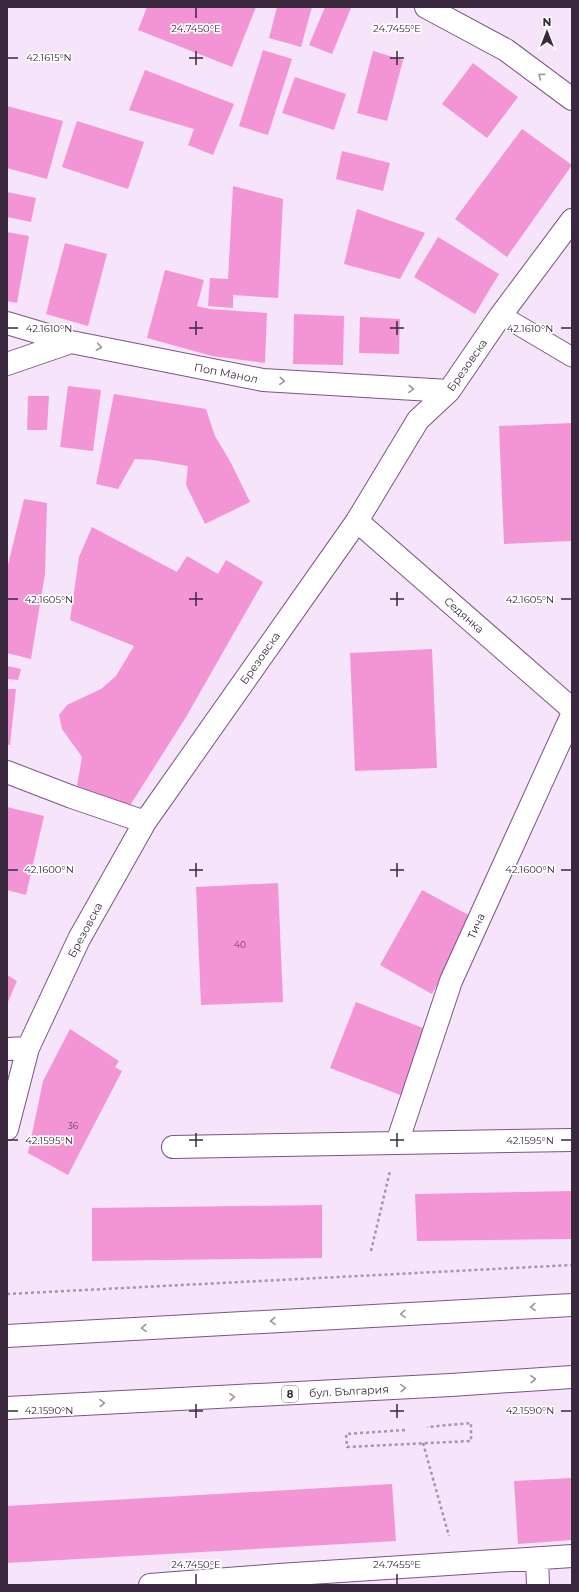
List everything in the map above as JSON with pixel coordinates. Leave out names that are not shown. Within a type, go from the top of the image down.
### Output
[{"type":"street","points":[[426,7],[506,50],[572,99]]},
{"type":"street","name":"Брезовска","points":[[7,1129],[28,1048],[79,939],[145,822],[357,521],[418,420],[449,391],[501,315],[572,220]]},
{"type":"street","name":"Поп Манол","points":[[7,323],[72,342],[263,380],[449,391]]},
{"type":"street","points":[[7,364],[72,342]]},
{"type":"street","name":"Седянка","points":[[357,521],[572,709]]},
{"type":"street","name":"Тича","points":[[397,1143],[451,981],[572,715]]},
{"type":"street","points":[[7,772],[72,797],[145,822]]},
{"type":"street","points":[[7,1049],[28,1048]]},
{"type":"street","points":[[173,1147],[572,1140]]},
{"type":"street","points":[[7,1336],[572,1305]]},
{"type":"street","name":"бул. България","points":[[7,1408],[451,1385],[572,1377]]},
{"type":"street","points":[[150,1585],[279,1580],[457,1563],[572,1556]]},
{"type":"street","points":[[537,1559],[538,1585]]},
{"type":"lane","points":[[501,315],[572,357]]},
{"type":"path","points":[[371,1251],[397,1143]]},
{"type":"path","points":[[7,1294],[572,1265]]},
{"type":"path","points":[[405,1430],[346,1434],[347,1446],[471,1441],[470,1423],[427,1427]]},
{"type":"path","points":[[423,1443],[457,1563]]},
{"type":"building","points":[[147,7],[256,7],[232,67],[138,30]]},
{"type":"building","points":[[277,7],[312,7],[301,47],[269,38]]},
{"type":"building","points":[[325,7],[351,8],[332,54],[309,45]]},
{"type":"building","points":[[263,50],[292,59],[268,135],[239,126]]},
{"type":"building","points":[[373,51],[403,60],[387,121],[357,113]]},
{"type":"building","points":[[473,63],[518,97],[487,138],[442,104]]},
{"type":"building","points":[[145,70],[234,104],[213,155],[188,145],[194,129],[129,110]]},
{"type":"building","points":[[295,77],[346,94],[334,130],[282,113]]},
{"type":"building","points":[[7,106],[63,121],[47,179],[7,168]]},
{"type":"building","points":[[77,121],[144,142],[128,189],[62,167]]},
{"type":"building","points":[[522,129],[572,165],[507,257],[455,219]]},
{"type":"building","points":[[342,151],[390,163],[383,191],[336,179]]},
{"type":"building","points":[[233,186],[283,199],[278,298],[233,295],[233,308],[208,306],[210,278],[228,279]]},
{"type":"building","points":[[7,192],[36,198],[31,222],[7,217]]},
{"type":"building","points":[[357,209],[425,233],[400,279],[344,264]]},
{"type":"building","points":[[7,232],[29,236],[17,303],[7,301]]},
{"type":"building","points":[[438,237],[499,274],[475,314],[414,277]]},
{"type":"building","points":[[65,243],[107,254],[88,326],[46,314]]},
{"type":"building","points":[[165,270],[204,280],[197,306],[210,309],[267,313],[265,363],[212,356],[147,338]]},
{"type":"building","points":[[294,314],[344,316],[343,365],[293,364]]},
{"type":"building","points":[[360,317],[400,319],[399,354],[359,353]]},
{"type":"building","points":[[68,386],[101,390],[93,451],[60,447]]},
{"type":"building","points":[[114,394],[206,409],[215,436],[231,463],[250,502],[205,524],[186,485],[188,466],[153,460],[135,459],[118,489],[96,484]]},
{"type":"building","points":[[28,396],[49,396],[47,430],[27,430]]},
{"type":"building","points":[[572,423],[572,541],[504,544],[499,426]]},
{"type":"building","points":[[24,499],[47,503],[45,574],[31,659],[7,653],[7,569]]},
{"type":"building","points":[[92,527],[177,572],[187,556],[218,574],[226,560],[263,582],[186,717],[129,807],[76,791],[82,757],[62,729],[59,715],[67,705],[101,689],[116,676],[134,646],[70,620],[79,557]]},
{"type":"building","points":[[432,649],[437,768],[355,771],[350,653]]},
{"type":"building","points":[[7,666],[21,669],[18,680],[7,679]]},
{"type":"building","points":[[7,689],[16,689],[10,745],[7,745]]},
{"type":"building","points":[[7,807],[44,816],[26,895],[7,890]]},
{"type":"building","points":[[278,883],[283,1002],[201,1005],[196,887]]},
{"type":"building","points":[[422,890],[474,918],[432,994],[380,965]]},
{"type":"building","points":[[7,975],[17,981],[7,1004]]},
{"type":"building","points":[[356,1002],[428,1030],[403,1096],[330,1068]]},
{"type":"building","points":[[70,1029],[119,1061],[115,1067],[122,1071],[68,1175],[28,1153],[43,1081]]},
{"type":"building","points":[[572,1191],[572,1239],[417,1241],[415,1194]]},
{"type":"building","points":[[322,1205],[322,1258],[92,1261],[92,1208]]},
{"type":"building","points":[[572,1478],[572,1540],[518,1544],[514,1481]]},
{"type":"building","points":[[392,1484],[396,1541],[7,1563],[7,1506]]}]
